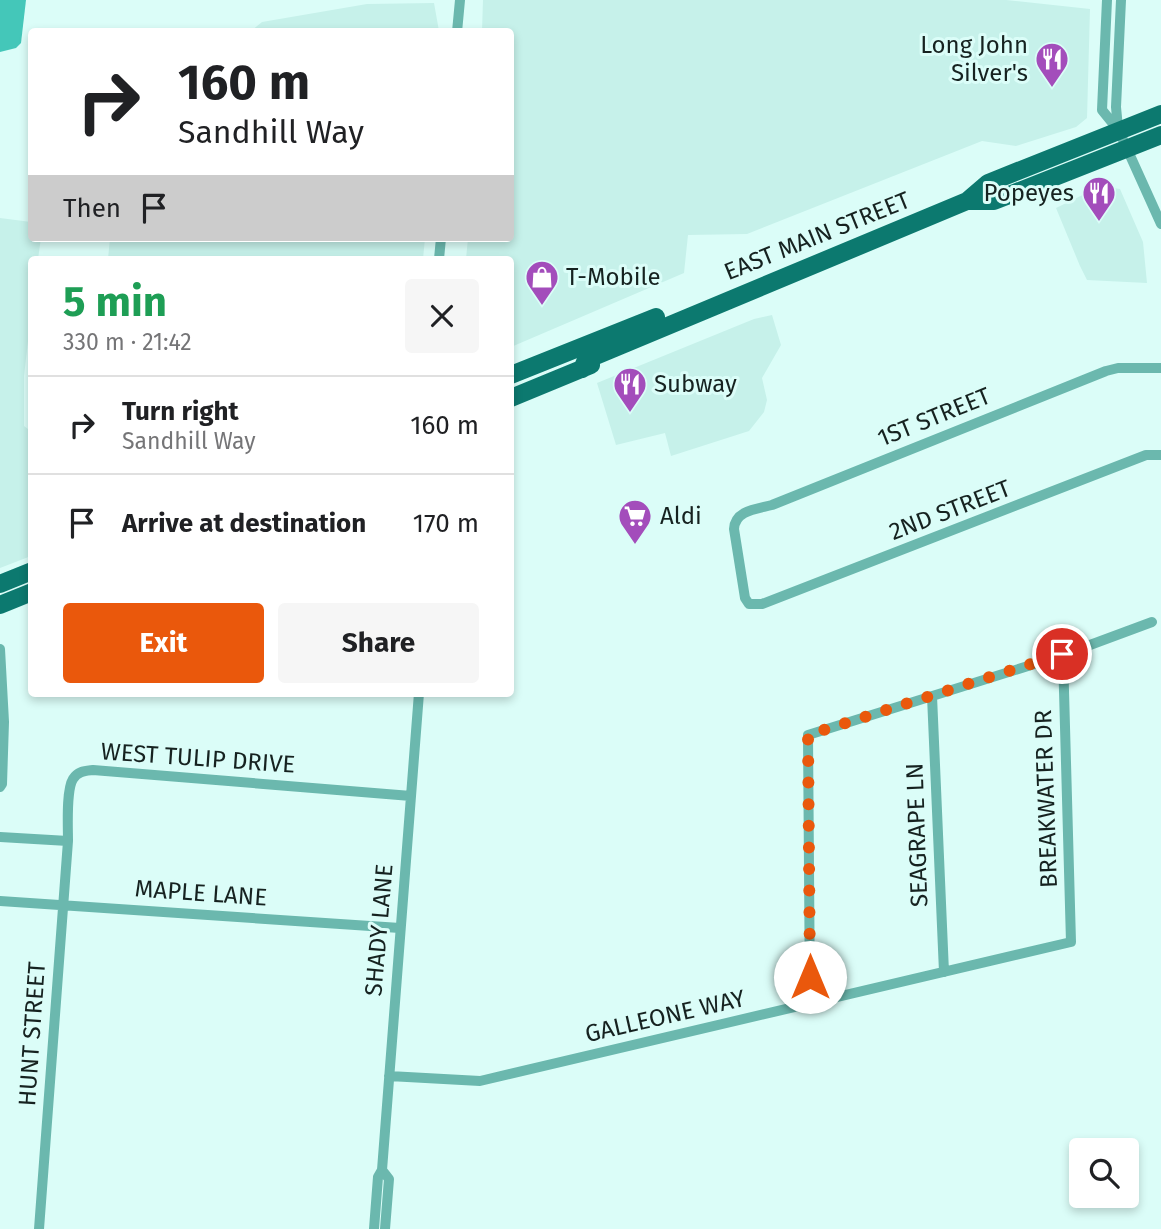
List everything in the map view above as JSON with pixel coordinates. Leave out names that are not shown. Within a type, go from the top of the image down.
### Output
[{"type":"main road","name":"EAST MAIN STREET","points":[[514,374],[670,312],[686,317],[967,201],[994,201],[1122,139],[1161,114]]},
{"type":"main road","name":"EAST MAIN STREET","points":[[1122,139],[1161,135]]},
{"type":"main road","points":[[514,396],[582,369],[586,360],[686,317]]},
{"type":"main road","points":[[0,584],[28,573]]},
{"type":"main road","points":[[0,605],[28,594]]},
{"type":"street","points":[[457,28],[460,0]]},
{"type":"street","points":[[1107,0],[1102,110],[1122,139],[1161,224]]},
{"type":"street","points":[[1121,0],[1116,107],[1122,139]]},
{"type":"street","name":"1ST STREET","points":[[754,605],[748,604],[745,598],[734,529],[734,522],[739,515],[772,505],[1106,371],[1118,368],[1161,368]]},
{"type":"street","name":"2ND STREET","points":[[754,605],[872,563],[1146,455],[1161,455]]},
{"type":"street","points":[[810,1003],[808,735],[1062,654],[1152,622]]},
{"type":"street","points":[[0,649],[4,722],[0,787]]},
{"type":"street","name":"BREAKWATER DR","points":[[1062,654],[1071,942]]},
{"type":"street","name":"SEAGRAPE LN","points":[[932,696],[944,972]]},
{"type":"street","name":"SHADY LANE","points":[[374,1229],[378,1177],[382,1170],[419,697]]},
{"type":"street","name":"WEST TULIP DRIVE","points":[[68,841],[70,787],[74,777],[85,771],[411,796]]},
{"type":"street","points":[[0,837],[68,841]]},
{"type":"street","name":"HUNT STREET","points":[[39,1229],[68,841]]},
{"type":"street","name":"MAPLE LANE","points":[[0,901],[400,928]]},
{"type":"street","name":"GALLEONE WAY","points":[[389,1076],[480,1080],[1071,942]]},
{"type":"street","name":"SHADY LANE","points":[[382,1170],[389,1179],[385,1229]]},
{"type":"shaded area","points":[[0,0],[26,0],[21,43],[16,48],[0,52]]},
{"type":"shaded area","points":[[483,0],[1006,0],[1090,9],[1087,118],[1076,127],[1016,146],[982,141],[747,234],[688,235],[684,273],[514,346],[514,256],[466,256],[468,242],[514,242],[514,28],[482,28]]},
{"type":"shaded area","points":[[434,3],[438,28],[255,28],[262,22],[367,4]]},
{"type":"shaded area","points":[[1101,186],[1120,189],[1143,242],[1147,283],[1087,280],[1080,266],[1056,208]]},
{"type":"shaded area","points":[[0,218],[28,222],[28,242],[40,242],[38,256],[28,256],[24,426],[28,429],[28,557],[0,568]]},
{"type":"shaded area","points":[[110,242],[425,242],[423,256],[108,256]]},
{"type":"shaded area","points":[[772,315],[781,345],[762,378],[767,400],[764,412],[749,431],[671,456],[665,433],[616,445],[597,383],[754,319]]},
{"type":"place","name":"Long John Silver's","points":[[1052,89]]},
{"type":"place","name":"Popeyes","points":[[1099,223]]},
{"type":"place","name":"T-Mobile","points":[[542,307]]},
{"type":"place","name":"Subway","points":[[630,414]]},
{"type":"place","name":"Aldi","points":[[635,546]]},
{"type":"route","points":[[810,977],[808,735],[1062,654]]}]
